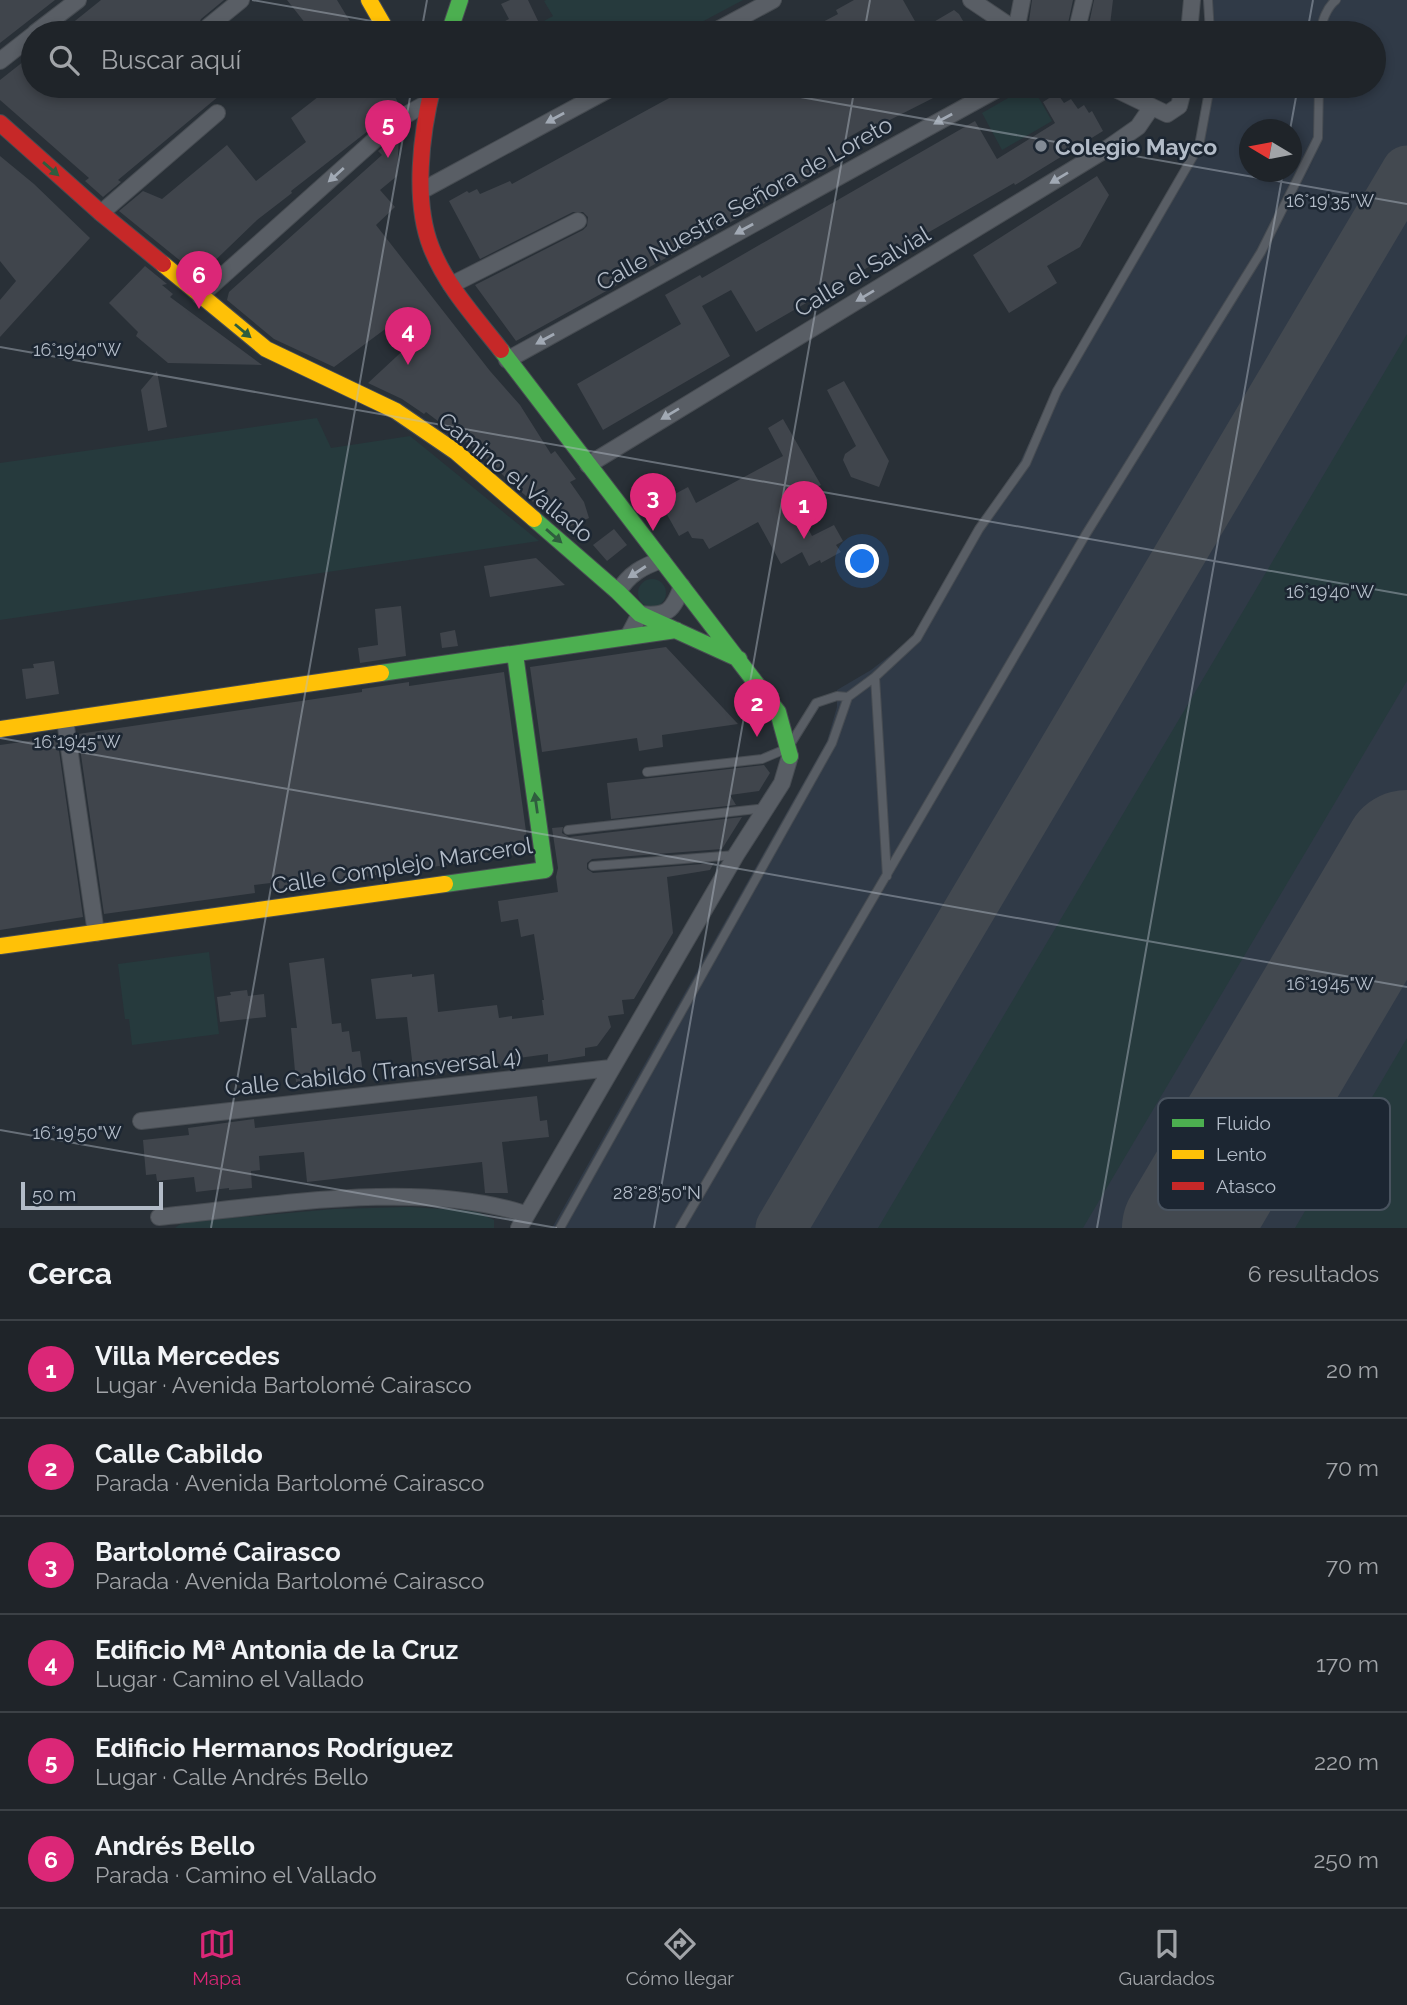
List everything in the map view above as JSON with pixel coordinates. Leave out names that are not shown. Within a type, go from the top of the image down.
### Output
[{"type":"street","points":[[51,21],[78,0]]},
{"type":"street","points":[[215,21],[241,0]]},
{"type":"street","points":[[369,0],[381,21]]},
{"type":"street","points":[[453,21],[460,0]]},
{"type":"street","points":[[734,21],[773,0]]},
{"type":"street","points":[[971,0],[1002,21]]},
{"type":"street","points":[[1019,21],[1022,0]]},
{"type":"street","points":[[1079,21],[1084,0]]},
{"type":"street","points":[[1190,21],[1192,0]]},
{"type":"street","points":[[0,61],[21,44]]},
{"type":"street","points":[[424,98],[427,103]]},
{"type":"street","points":[[159,1217],[362,1197],[456,1200],[501,1206],[522,1221],[736,855],[782,783],[789,752],[778,712],[451,285],[431,245],[424,215],[423,148],[429,98]]},
{"type":"street","points":[[424,190],[593,98]]},
{"type":"street","name":"Calle Nuestra Señora de Loreto","points":[[507,360],[981,98]]},
{"type":"street","points":[[1132,98],[1167,114],[1179,106],[1181,98]]},
{"type":"street","points":[[200,296],[397,120],[427,103]]},
{"type":"street","name":"Calle el Salvial","points":[[588,465],[1108,148],[1138,127],[1151,108]]},
{"type":"street","points":[[101,213],[217,113]]},
{"type":"street","name":"Camino el Vallado","points":[[2,129],[266,349],[396,411],[456,452],[640,614],[738,659]]},
{"type":"street","points":[[451,285],[578,221]]},
{"type":"street","points":[[618,592],[627,578],[647,565],[662,560]]},
{"type":"street","points":[[628,636],[640,614],[657,616],[675,604],[682,586]]},
{"type":"street","points":[[0,729],[676,630]]},
{"type":"street","name":"Calle Complejo Marcerol","points":[[0,946],[545,870],[515,654]]},
{"type":"street","points":[[65,720],[96,933]]},
{"type":"street","name":"Calle Cabildo (Transversal 4)","points":[[141,1121],[611,1068]]},
{"type":"lane","points":[[1208,0],[1209,21]]},
{"type":"lane","points":[[1323,21],[1330,5],[1336,0]]},
{"type":"lane","points":[[560,1228],[832,743],[848,697],[875,677],[917,638],[979,529],[1026,463],[1057,391],[1199,146],[1208,98]]},
{"type":"lane","points":[[680,1228],[1086,534],[1261,252],[1318,138],[1320,98]]},
{"type":"lane","points":[[875,677],[887,876]]},
{"type":"lane","points":[[648,772],[762,759],[789,752],[816,703],[837,696],[848,697]]},
{"type":"lane","points":[[568,830],[766,808]]},
{"type":"lane","points":[[593,866],[736,855]]},
{"type":"shaded area","points":[[1203,0],[1407,0],[1407,1228],[552,1228],[827,741],[837,707],[837,690],[871,670],[914,637],[967,542],[1020,462],[1053,391],[1195,145],[1203,98],[1386,98],[1386,21],[1205,21]]},
{"type":"green space","points":[[743,0],[704,21],[544,21],[553,16],[544,1]]},
{"type":"green space","points":[[1008,98],[1039,98],[1052,121],[1002,150],[982,113]]},
{"type":"green space","points":[[1407,334],[1407,681],[1083,1228],[878,1228]]},
{"type":"green space","points":[[317,418],[331,448],[410,436],[539,541],[0,620],[0,463]]},
{"type":"green space","points":[[652,579],[662,583],[666,593],[662,603],[652,607],[642,603],[638,593],[642,583]]},
{"type":"green space","points":[[209,952],[219,1034],[132,1045],[129,1019],[125,1019],[118,964]]},
{"type":"green space","points":[[1407,1038],[1407,1228],[1295,1228],[1306,1210],[1390,1210],[1390,1098],[1372,1098]]},
{"type":"green space","points":[[409,1207],[476,1211],[494,1220],[494,1228],[175,1228],[183,1222],[334,1209]]},
{"type":"building","points":[[0,0],[55,0],[28,21],[21,21],[21,27],[0,43]]},
{"type":"building","points":[[101,0],[224,0],[200,21],[75,21]]},
{"type":"building","points":[[287,0],[337,0],[350,21],[304,21]]},
{"type":"building","points":[[510,0],[528,0],[538,21],[505,21],[509,19],[501,4]]},
{"type":"building","points":[[854,0],[903,0],[915,21],[825,21],[838,14],[836,10]]},
{"type":"building","points":[[1032,0],[1073,0],[1069,21],[1029,21]]},
{"type":"building","points":[[1094,0],[1113,0],[1110,21],[1090,21]]},
{"type":"building","points":[[954,10],[963,21],[935,21]]},
{"type":"building","points":[[21,63],[21,98],[217,98],[118,180],[121,182],[103,197],[85,181],[89,178],[0,100],[0,80]]},
{"type":"building","points":[[317,98],[396,98],[400,106],[291,191],[292,193],[257,220],[199,276],[119,211],[143,191],[162,199],[227,145],[256,181],[306,142],[291,118]]},
{"type":"building","points":[[669,98],[933,98],[874,128],[872,124],[842,141],[850,156],[516,341],[475,285],[583,230],[587,226],[588,217],[583,212],[573,212],[480,259],[449,201],[467,191],[469,193],[477,189],[480,194],[510,181],[512,184]]},
{"type":"building","points":[[1049,98],[1060,98],[1064,103],[1071,99],[1078,109],[1084,105],[1089,113],[1092,111],[1103,131],[1015,185],[1014,183],[756,332],[731,290],[702,306],[730,356],[603,430],[577,384],[681,324],[665,295],[700,275],[702,278],[975,121],[997,159],[1055,123],[1043,102]]},
{"type":"building","points":[[399,133],[397,176],[380,190],[395,207],[376,225],[490,371],[520,405],[551,454],[555,451],[576,479],[570,482],[584,502],[589,518],[565,529],[519,490],[510,476],[506,478],[480,453],[426,412],[424,414],[402,399],[368,383],[410,344],[392,324],[334,367],[274,339],[227,300],[229,292],[382,155],[378,151]]},
{"type":"building","points":[[0,156],[34,184],[90,238],[0,337],[0,300],[16,281],[0,261]]},
{"type":"building","points":[[1097,176],[1109,195],[1080,247],[1047,266],[1057,283],[1009,313],[973,255]]},
{"type":"building","points":[[145,266],[167,284],[162,285],[173,294],[170,297],[262,365],[168,363],[136,336],[138,332],[109,303]]},
{"type":"building","points":[[157,371],[167,427],[148,431],[141,390]]},
{"type":"building","points":[[844,381],[889,461],[879,487],[851,477],[843,460],[845,454],[856,446],[827,390]]},
{"type":"building","points":[[783,419],[821,485],[793,500],[812,536],[834,525],[843,541],[836,545],[841,552],[809,566],[802,552],[781,564],[758,522],[709,549],[703,539],[692,538],[688,531],[679,536],[660,502],[688,487],[696,503],[783,456],[768,428]]},
{"type":"building","points":[[614,529],[627,545],[607,561],[593,545]]},
{"type":"building","points":[[536,558],[565,585],[490,597],[484,566]]},
{"type":"building","points":[[401,606],[406,656],[360,663],[358,648],[378,645],[375,609]]},
{"type":"building","points":[[455,630],[458,646],[442,648],[440,633]]},
{"type":"building","points":[[666,647],[738,724],[662,735],[663,747],[639,751],[637,738],[542,752],[530,667]]},
{"type":"building","points":[[54,661],[59,694],[26,699],[22,669],[34,668],[33,664]]},
{"type":"building","points":[[504,672],[529,853],[279,889],[279,882],[254,885],[255,893],[104,914],[78,734],[362,692],[362,689],[409,682],[409,686]]},
{"type":"building","points":[[57,737],[83,917],[0,930],[0,745]]},
{"type":"building","points":[[764,765],[770,773],[759,791],[730,795],[736,805],[611,819],[607,783]]},
{"type":"building","points":[[742,817],[722,849],[592,859],[587,863],[587,869],[593,873],[714,863],[710,870],[667,877],[673,933],[634,999],[622,1000],[624,1014],[608,1016],[611,1027],[597,1046],[585,1048],[585,1056],[548,1062],[548,1054],[503,1060],[503,1066],[473,1069],[473,1062],[436,1067],[437,1075],[414,1077],[407,1017],[376,1019],[371,979],[434,974],[438,1012],[497,1005],[499,1018],[544,1015],[534,934],[521,937],[518,919],[501,922],[498,901],[558,892],[558,868],[552,828],[563,827],[562,833],[569,837]]},
{"type":"building","points":[[324,958],[332,1024],[341,1023],[342,1032],[349,1031],[352,1052],[360,1051],[363,1074],[296,1082],[291,1028],[297,1028],[289,963]]},
{"type":"building","points":[[247,990],[248,996],[264,994],[266,1017],[220,1022],[217,997]]},
{"type":"building","points":[[537,1096],[540,1121],[547,1120],[549,1137],[502,1142],[508,1193],[485,1193],[482,1162],[307,1182],[304,1152],[259,1156],[260,1170],[251,1171],[252,1188],[196,1192],[194,1177],[157,1181],[156,1174],[146,1175],[143,1140],[189,1135],[188,1128],[254,1119],[255,1128]]},
{"type":"taxiway","points":[[781,1228],[1407,171]]},
{"type":"runway","points":[[1263,1098],[1407,854]]},
{"type":"runway","points":[[1186,1228],[1197,1210]]},
{"type":"traffic: fast","points":[[453,21],[460,0]]},
{"type":"traffic: fast","points":[[501,350],[778,712],[790,756]]},
{"type":"traffic: fast","points":[[534,519],[640,614],[739,659]]},
{"type":"traffic: fast","points":[[381,673],[676,630]]},
{"type":"traffic: fast","points":[[445,884],[545,870],[515,654]]},
{"type":"traffic: slow","points":[[369,0],[381,21]]},
{"type":"traffic: slow","points":[[163,264],[266,349],[396,411],[456,452],[534,519]]},
{"type":"traffic: slow","points":[[0,729],[381,673]]},
{"type":"traffic: slow","points":[[0,946],[445,884]]},
{"type":"traffic: jam","points":[[431,98],[421,167],[425,229],[445,275],[501,350]]},
{"type":"traffic: jam","points":[[0,123],[163,264]]},
{"type":"place","name":"Colegio Mayco","points":[[1041,146]]},
{"type":"place","name":"Edificio Hermanos Rodríguez","points":[[388,158]]},
{"type":"place","name":"Andrés Bello","points":[[199,309]]},
{"type":"place","name":"Edificio Mª Antonia de la Cruz","points":[[408,365]]},
{"type":"place","name":"Bartolomé Cairasco","points":[[653,531]]},
{"type":"place","name":"Villa Mercedes","points":[[804,539]]},
{"type":"place","name":"Calle Cabildo","points":[[757,737]]}]
